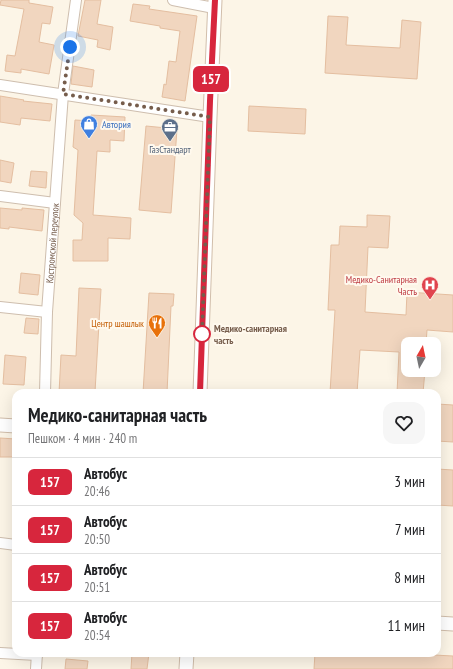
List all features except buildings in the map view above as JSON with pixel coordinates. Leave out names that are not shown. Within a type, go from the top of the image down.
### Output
[{"type":"main road","points":[[200,389],[215,4]]},
{"type":"main road","points":[[0,425],[12,426]]},
{"type":"main road","points":[[441,623],[453,624]]},
{"type":"main road","points":[[186,669],[187,657]]},
{"type":"street","name":"Костромской переулок","points":[[45,389],[47,312],[63,94],[76,0]]},
{"type":"street","points":[[173,0],[215,4]]},
{"type":"street","points":[[0,85],[210,117]]},
{"type":"street","points":[[0,196],[55,203]]},
{"type":"street","points":[[0,307],[47,312]]},
{"type":"street","points":[[0,544],[12,545]]},
{"type":"street","points":[[0,653],[12,653]]},
{"type":"street","points":[[36,669],[37,657]]},
{"type":"bus line","name":"157","points":[[200,389],[215,0]]},
{"type":"place","name":"Автория","points":[[89,139]]},
{"type":"place","name":"ГазСтандарт","points":[[170,142]]},
{"type":"place","name":"Медико-Санитарная Часть","points":[[430,300]]},
{"type":"place","name":"Медико-санитарная часть","points":[[202,334]]},
{"type":"place","name":"Центр шашлык","points":[[157,338]]},
{"type":"route","points":[[70,47],[63,94],[210,117],[202,334]]}]
